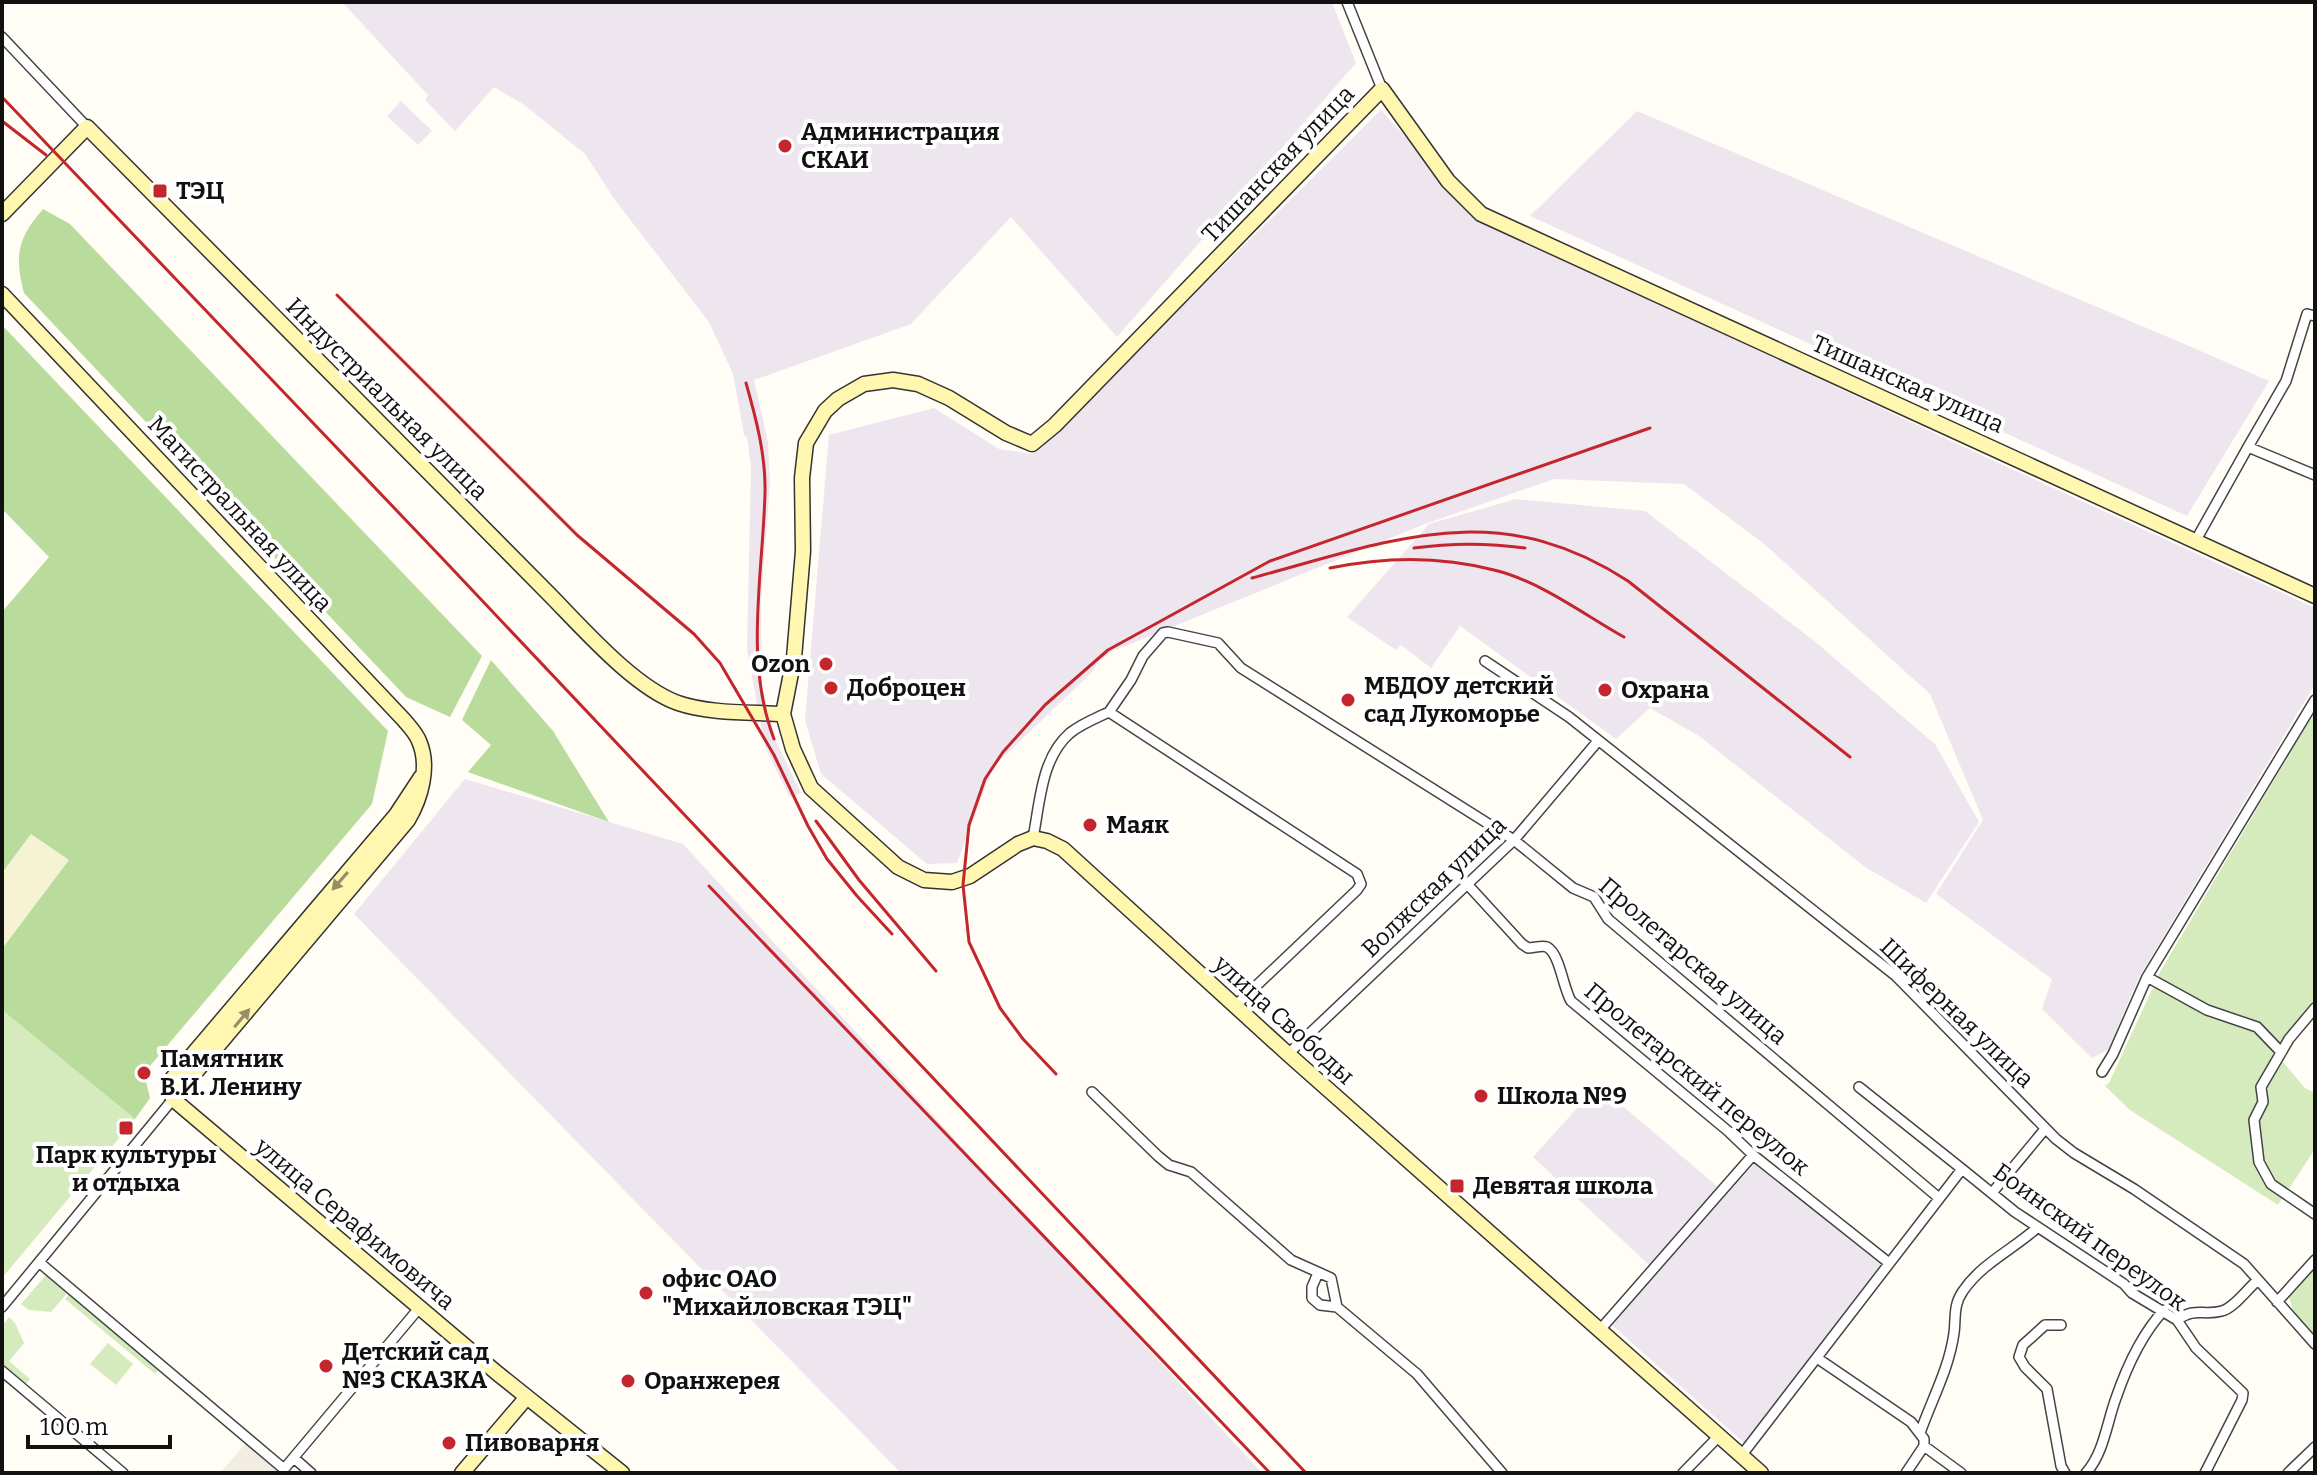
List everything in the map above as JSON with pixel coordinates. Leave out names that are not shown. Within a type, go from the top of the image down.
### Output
[{"type":"main road","name":"Тишанская улица","points":[[783,714],[794,658],[803,551],[802,478],[806,443],[825,411],[838,399],[864,384],[893,380],[918,384],[949,398],[1006,433],[1032,444],[1055,425],[1382,89],[1448,181],[1481,214],[2315,596]]},
{"type":"main road","points":[[2,214],[87,127]]},
{"type":"main road","name":"Индустриальная улица","points":[[87,127],[608,653],[649,688],[679,703],[783,714]]},
{"type":"main road","name":"Магистральная улица","points":[[2,294],[404,720],[419,739],[424,760],[422,775],[396,815],[171,1080],[173,1099]]},
{"type":"main road","points":[[783,714],[793,749],[811,788],[898,867],[924,880],[952,882],[970,876],[1018,844],[1033,838]]},
{"type":"main road","name":"улица Свободы","points":[[1033,838],[1063,849],[1288,1054],[1761,1473]]},
{"type":"main road","name":"улица Серафимовича","points":[[173,1099],[527,1397],[622,1473]]},
{"type":"main road","points":[[462,1473],[527,1397]]},
{"type":"street","points":[[1347,2],[1382,89]]},
{"type":"street","name":"Индустриальная улица","points":[[2,37],[87,127]]},
{"type":"street","points":[[2196,540],[2286,381],[2307,314],[2315,316]]},
{"type":"street","points":[[2248,447],[2315,475]]},
{"type":"street","name":"Пролетарская улица","points":[[1109,712],[1143,656],[1163,633],[1218,643],[1241,668],[1514,840],[1573,888],[1594,897],[1608,919],[1939,1198]]},
{"type":"street","name":"Шиферная улица","points":[[1485,661],[1569,717],[1896,976],[2045,1129],[2074,1153],[2134,1189],[2244,1264],[2315,1344]]},
{"type":"street","points":[[2102,1072],[2147,977],[2315,700]]},
{"type":"street","points":[[1033,838],[1045,774],[1056,751],[1070,734],[1109,712],[1357,874],[1361,884],[1357,890],[1235,1006]]},
{"type":"street","name":"Волжская улица","points":[[1288,1054],[1514,840],[1598,741]]},
{"type":"street","name":"Пролетарский переулок","points":[[1468,885],[1522,944],[1528,948],[1544,946],[1550,949],[1558,961],[1564,989],[1571,1001],[1753,1155],[1889,1263]]},
{"type":"street","points":[[2147,977],[2207,1010],[2257,1027],[2281,1052]]},
{"type":"street","points":[[2315,1008],[2281,1052],[2261,1087],[2263,1102],[2254,1120],[2259,1162],[2271,1184],[2315,1214]]},
{"type":"street","points":[[1859,1087],[1962,1169]]},
{"type":"street","points":[[1092,1092],[1158,1156],[1169,1165],[1191,1172],[1291,1260],[1331,1278],[1337,1307]]},
{"type":"street","points":[[2,1307],[173,1099]]},
{"type":"street","points":[[1992,1193],[2045,1129]]},
{"type":"street","points":[[1599,1331],[1753,1155]]},
{"type":"street","name":"Боинский переулок","points":[[1741,1456],[1962,1169],[2038,1227],[2124,1284],[2132,1293],[2177,1320],[2196,1348],[2243,1393],[2205,1473]]},
{"type":"street","points":[[1920,1433],[1946,1373],[1955,1328],[1955,1306],[1963,1290],[1996,1257],[2038,1227]]},
{"type":"street","points":[[2277,1302],[2315,1260]]},
{"type":"street","points":[[40,1263],[284,1469],[420,1307]]},
{"type":"street","points":[[1318,1273],[1312,1287],[1312,1298],[1320,1305],[1337,1307],[1417,1374],[1502,1473]]},
{"type":"street","points":[[2177,1320],[2198,1310],[2222,1311],[2232,1306],[2258,1280]]},
{"type":"street","points":[[2102,1473],[2090,1469],[2133,1356],[2164,1310]]},
{"type":"street","points":[[2061,1325],[2045,1325],[2023,1345],[2019,1357],[2047,1389],[2061,1466],[2065,1473]]},
{"type":"street","points":[[1817,1358],[1911,1422],[1920,1433],[1924,1446],[1961,1473]]},
{"type":"street","points":[[2,1371],[123,1473]]},
{"type":"street","points":[[1683,1473],[1719,1436]]},
{"type":"street","points":[[1906,1473],[1924,1446]]},
{"type":"street","points":[[2288,1473],[2315,1447]]},
{"type":"street","points":[[294,1458],[311,1473]]},
{"type":"shaded area","points":[[342,2],[1332,2],[1356,63],[1117,337],[1011,217],[911,324],[754,380],[768,442],[770,483],[761,603],[762,686],[776,741],[801,793],[790,798],[765,747],[747,650],[751,468],[747,437],[744,435],[733,374],[709,322],[615,200],[585,154],[523,104],[494,87],[455,131],[425,100],[428,95]]},
{"type":"shaded area","points":[[401,101],[432,131],[418,145],[387,116]]},
{"type":"shaded area","points":[[1381,110],[1482,221],[2315,608],[2315,684],[2138,979],[2108,1050],[2092,1058],[2042,1009],[2052,979],[1936,894],[1983,820],[1930,694],[1763,543],[1684,484],[1554,479],[1425,524],[1113,651],[1100,660],[1091,673],[993,767],[957,863],[927,864],[821,774],[805,720],[829,435],[934,408],[999,449],[1033,454]]},
{"type":"shaded area","points":[[1637,111],[2269,381],[2187,516],[1530,216]]},
{"type":"shaded area","points":[[1516,499],[1645,511],[1813,640],[1935,744],[1979,822],[1926,903],[1865,867],[1699,736],[1650,708],[1616,739],[1460,626],[1431,668],[1401,645],[1396,650],[1347,617],[1429,524]]},
{"type":"shaded area","points":[[465,779],[683,844],[1262,1473],[901,1473],[354,914]]},
{"type":"shaded area","points":[[31,834],[70,860],[2,949],[2,873]]},
{"type":"shaded area","points":[[1598,1085],[1718,1187],[1649,1265],[1533,1157]]},
{"type":"shaded area","points":[[1755,1163],[1882,1266],[1744,1443],[1611,1324]]},
{"type":"shaded area","points":[[246,1443],[281,1473],[220,1473]]},
{"type":"green space","points":[[43,209],[70,224],[482,656],[450,717],[406,697],[24,293],[19,268],[20,248],[28,229]]},
{"type":"green space","points":[[2,325],[388,731],[372,804],[144,1073],[150,1098],[135,1119],[2,1010],[2,949],[69,860],[31,834],[2,873],[2,612],[49,557],[2,509]]},
{"type":"green space","points":[[491,660],[553,731],[609,822],[468,772],[491,745],[462,720]]},
{"type":"green space","points":[[2315,711],[2315,1000],[2283,1062],[2305,1088],[2315,1093],[2315,1149],[2278,1205],[2130,1110],[2105,1086],[2160,972]]},
{"type":"green space","points":[[2,1010],[135,1119],[2,1278]]},
{"type":"green space","points":[[2315,1266],[2315,1334],[2296,1320],[2289,1297]]},
{"type":"green space","points":[[47,1274],[68,1292],[51,1312],[29,1310],[21,1304]]},
{"type":"green space","points":[[69,1294],[158,1369],[155,1374],[65,1299]]},
{"type":"green space","points":[[9,1317],[24,1343],[9,1361],[30,1379],[26,1384],[2,1364],[2,1326]]},
{"type":"green space","points":[[108,1343],[133,1364],[116,1385],[90,1364]]},
{"type":"railway","points":[[2,97],[1306,1473]]},
{"type":"railway","points":[[2,121],[46,155]]},
{"type":"railway","points":[[337,295],[577,535],[694,634],[720,663],[774,755],[827,859],[892,934]]},
{"type":"railway","points":[[746,383],[764,465],[757,648],[765,709],[774,739]]},
{"type":"railway","points":[[1056,1074],[1023,1039],[1000,1008],[969,942],[963,885],[969,825],[985,779],[1003,752],[1045,705],[1108,650],[1270,561],[1650,428]]},
{"type":"railway","points":[[1252,578],[1397,540],[1443,533],[1488,533],[1533,539],[1580,555],[1628,581],[1850,757]]},
{"type":"railway","points":[[1414,548],[1470,544],[1525,548]]},
{"type":"railway","points":[[1330,568],[1412,560],[1474,565],[1511,575],[1545,590],[1624,637]]},
{"type":"railway","points":[[816,821],[859,880],[936,971]]},
{"type":"railway","points":[[709,886],[1270,1473]]},
{"type":"place","name":"Администрация СКАИ","points":[[785,146]]},
{"type":"place","name":"ТЭЦ","points":[[160,191]]},
{"type":"place","name":"Ozon","points":[[826,664]]},
{"type":"place","name":"Доброцен","points":[[831,688]]},
{"type":"place","name":"Охрана","points":[[1605,690]]},
{"type":"place","name":"МБДОУ детский сад Лукоморье","points":[[1348,700]]},
{"type":"place","name":"Mаяк","points":[[1090,825]]},
{"type":"place","name":"Памятник В.И. Ленину","points":[[144,1073]]},
{"type":"place","name":"Школа №9","points":[[1481,1096]]},
{"type":"place","name":"Парк культуры и отдыха","points":[[126,1128]]},
{"type":"place","name":"Девятая школа","points":[[1457,1186]]},
{"type":"place","name":"офис ОАО \"Михайловская ТЭЦ\"","points":[[646,1293]]},
{"type":"place","name":"Детский сад №3 СКАЗКА","points":[[326,1366]]},
{"type":"place","name":"Оранжерея","points":[[628,1381]]},
{"type":"place","name":"Пивоварня","points":[[449,1443]]}]
